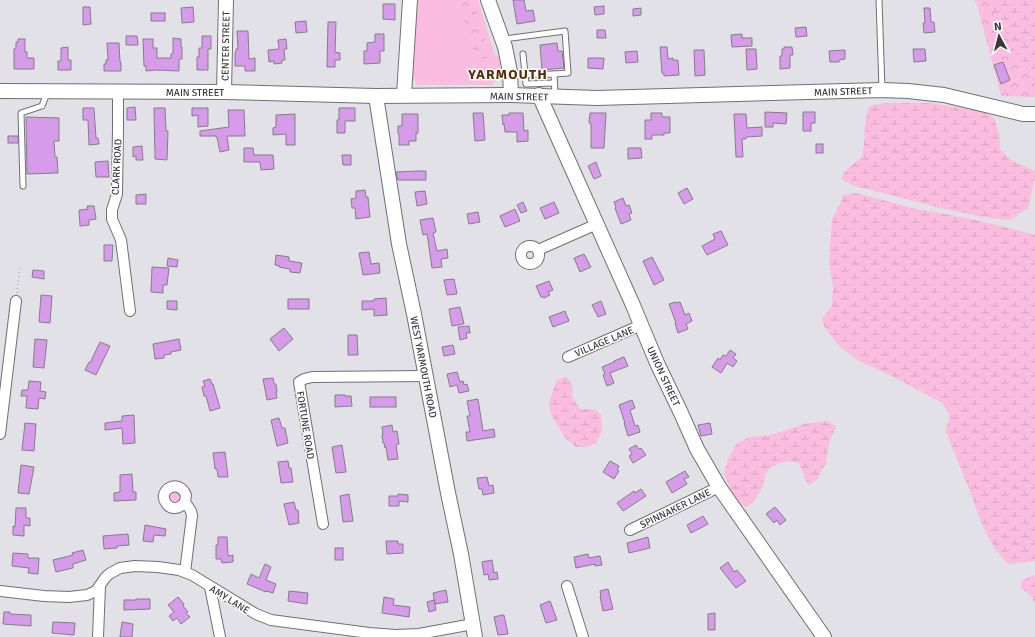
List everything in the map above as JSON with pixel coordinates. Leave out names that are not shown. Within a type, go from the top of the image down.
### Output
[{"type":"main road","name":"CENTER STREET","points":[[224,92],[226,0]]},
{"type":"main road","points":[[404,96],[410,0]]},
{"type":"main road","points":[[488,0],[503,39],[511,75],[511,95]]},
{"type":"main road","name":"MAIN STREET","points":[[0,91],[224,92],[376,96],[539,96],[555,90],[596,98],[882,90],[908,91],[944,96],[1017,113],[1035,114]]},
{"type":"main road","name":"WEST YARMOUTH ROAD","points":[[376,96],[400,244],[461,554],[474,630]]},
{"type":"main road","name":"UNION STREET","points":[[539,96],[597,224],[657,363],[697,449],[719,487],[824,637]]},
{"type":"street","name":"CLARK ROAD","points":[[118,92],[117,194],[112,210],[112,219],[121,240],[130,312]]},
{"type":"street","points":[[538,250],[597,224]]},
{"type":"street","points":[[0,434],[16,301]]},
{"type":"street","name":"VILLAGE LANE","points":[[568,357],[641,326]]},
{"type":"street","name":"FORTUNE ROAD","points":[[323,524],[299,382],[312,377],[426,376]]},
{"type":"street","name":"SPINNAKER LANE","points":[[630,530],[719,487]]},
{"type":"street","points":[[185,502],[191,511],[192,516],[185,572]]},
{"type":"street","name":"AMY LANE","points":[[0,591],[44,596],[81,596],[92,594],[109,574],[120,568],[135,566],[158,566],[185,572],[262,617],[334,633],[407,635],[474,630]]},
{"type":"street","points":[[98,637],[100,586]]},
{"type":"street","points":[[567,586],[580,636]]},
{"type":"street","points":[[210,587],[220,637]]},
{"type":"lane","points":[[878,0],[882,90]]},
{"type":"lane","points":[[503,39],[565,31],[568,73],[511,75]]},
{"type":"lane","points":[[523,54],[526,84],[555,90],[554,74]]},
{"type":"lane","points":[[23,186],[21,114],[42,106],[48,92]]},
{"type":"path","points":[[16,301],[20,266]]},
{"type":"green space","points":[[415,0],[478,0],[495,55],[499,56],[500,72],[492,85],[417,85],[411,74]]},
{"type":"green space","points":[[473,0],[491,57],[477,61],[458,2]]},
{"type":"green space","points":[[974,0],[1035,0],[1035,97],[1001,96],[977,4]]},
{"type":"green space","points":[[985,0],[1035,0],[1035,80],[1021,63],[1000,22]]},
{"type":"green space","points":[[887,103],[932,103],[984,112],[993,116],[999,132],[1000,149],[1009,159],[1035,171],[1028,208],[1010,220],[982,217],[932,206],[852,185],[841,179],[847,169],[862,157],[866,119],[869,106]]},
{"type":"green space","points":[[857,193],[912,208],[977,220],[1035,235],[1035,561],[1008,564],[995,549],[983,527],[946,432],[949,421],[949,413],[942,403],[900,380],[859,361],[840,347],[824,326],[822,319],[832,306],[833,286],[829,262],[832,219],[841,202],[842,195]]},
{"type":"green space","points":[[566,377],[572,385],[573,398],[580,409],[596,410],[601,415],[602,431],[596,443],[587,447],[576,447],[566,439],[551,415],[549,402],[557,380]]},
{"type":"green space","points":[[827,421],[836,426],[829,443],[826,463],[816,481],[808,485],[799,463],[790,461],[780,463],[770,468],[765,474],[763,486],[754,501],[747,507],[741,504],[731,492],[724,473],[728,459],[737,443],[750,437],[771,435],[804,424]]},
{"type":"green space","points":[[175,490],[182,495],[179,503],[172,503],[168,495]]},
{"type":"green space","points":[[1035,575],[1035,604],[1030,594],[1021,589],[1021,582]]},
{"type":"building","points":[[513,0],[524,0],[526,11],[533,10],[535,21],[517,24]]},
{"type":"building","points":[[383,4],[395,4],[395,20],[383,19]]},
{"type":"building","points":[[604,6],[604,14],[595,15],[594,7]]},
{"type":"building","points":[[83,7],[90,7],[91,24],[83,25]]},
{"type":"building","points":[[193,7],[194,22],[182,23],[181,8]]},
{"type":"building","points":[[641,8],[641,15],[633,16],[633,9]]},
{"type":"building","points":[[924,8],[930,8],[931,22],[934,22],[935,32],[924,33]]},
{"type":"building","points":[[151,13],[165,13],[165,21],[151,21]]},
{"type":"building","points":[[306,21],[307,32],[296,33],[295,22]]},
{"type":"building","points":[[328,22],[336,22],[335,52],[340,53],[340,60],[335,60],[335,67],[327,67]]},
{"type":"building","points":[[806,27],[807,36],[796,37],[795,28]]},
{"type":"building","points":[[597,30],[605,30],[606,38],[597,38]]},
{"type":"building","points":[[237,31],[248,31],[249,59],[255,58],[255,71],[245,71],[245,66],[235,66],[235,52],[236,49],[238,49]]},
{"type":"building","points":[[375,34],[384,34],[384,51],[380,51],[380,63],[364,64],[364,51],[367,51],[367,43],[375,42]]},
{"type":"building","points":[[742,34],[742,38],[752,38],[752,46],[732,47],[731,35]]},
{"type":"building","points":[[126,36],[137,36],[138,45],[126,45]]},
{"type":"building","points":[[202,36],[211,36],[211,49],[208,49],[208,70],[197,70],[197,57],[199,57],[199,48],[202,48]]},
{"type":"building","points":[[173,38],[181,39],[182,59],[179,59],[179,71],[146,71],[146,66],[144,66],[143,39],[153,39],[153,48],[157,48],[157,58],[171,58],[171,54],[173,54]]},
{"type":"building","points":[[18,39],[25,39],[25,52],[27,52],[27,58],[34,58],[34,69],[14,69],[14,49],[16,48],[16,42],[18,42]]},
{"type":"building","points":[[286,39],[287,49],[284,49],[285,60],[282,60],[282,63],[274,64],[274,61],[269,62],[268,50],[279,49],[278,40]]},
{"type":"building","points":[[107,43],[119,43],[121,71],[104,71],[104,64],[106,64],[106,60],[108,60]]},
{"type":"building","points":[[557,43],[558,51],[562,51],[564,68],[542,70],[540,45]]},
{"type":"building","points":[[68,47],[68,60],[71,60],[71,70],[58,70],[58,61],[61,61],[61,48]]},
{"type":"building","points":[[660,47],[667,47],[668,59],[673,58],[673,60],[678,60],[679,75],[664,76],[662,73]]},
{"type":"building","points":[[784,47],[792,47],[793,55],[790,55],[790,68],[780,69],[780,56],[782,56],[782,49],[784,49]]},
{"type":"building","points":[[746,49],[756,49],[757,69],[747,70]]},
{"type":"building","points":[[913,49],[925,49],[926,61],[914,62]]},
{"type":"building","points":[[694,50],[704,50],[705,75],[695,76]]},
{"type":"building","points":[[845,50],[845,59],[839,60],[839,62],[830,62],[829,51]]},
{"type":"building","points":[[637,51],[638,62],[626,63],[625,52]]},
{"type":"building","points":[[588,58],[604,58],[603,69],[588,68]]},
{"type":"building","points":[[1003,62],[1010,80],[1001,84],[994,65]]},
{"type":"building","points":[[135,107],[136,120],[127,120],[127,108]]},
{"type":"building","points":[[83,108],[94,108],[96,138],[98,138],[99,144],[89,145],[88,120],[83,120]]},
{"type":"building","points":[[154,108],[165,108],[166,131],[168,131],[167,160],[155,159]]},
{"type":"building","points":[[192,108],[208,108],[208,126],[198,127],[198,115],[192,116]]},
{"type":"building","points":[[339,108],[355,108],[355,121],[345,121],[345,133],[337,133]]},
{"type":"building","points":[[228,110],[244,110],[245,136],[227,136],[229,150],[220,152],[217,137],[200,136],[200,131],[229,127]]},
{"type":"building","points":[[765,112],[787,113],[786,124],[773,123],[773,127],[765,127]]},
{"type":"building","points":[[803,112],[815,112],[815,123],[811,123],[811,131],[803,131]]},
{"type":"building","points":[[473,113],[483,113],[485,140],[475,141]]},
{"type":"building","points":[[509,113],[523,113],[524,131],[528,130],[528,141],[517,142],[517,132],[505,132],[502,115],[509,115]]},
{"type":"building","points":[[590,113],[606,113],[604,148],[591,148],[591,123],[589,123]]},
{"type":"building","points":[[651,113],[662,113],[662,117],[670,117],[670,133],[664,133],[664,135],[652,135],[652,139],[645,139],[645,120],[651,120]]},
{"type":"building","points":[[295,114],[295,145],[286,145],[286,134],[273,135],[273,128],[276,127],[276,115]]},
{"type":"building","points":[[402,114],[418,114],[418,133],[416,133],[416,141],[409,141],[409,145],[399,145],[398,126],[402,126]]},
{"type":"building","points":[[734,114],[746,114],[747,128],[762,127],[762,136],[746,137],[746,139],[742,139],[743,157],[736,157]]},
{"type":"building","points":[[26,117],[59,118],[59,141],[54,141],[58,173],[27,174]]},
{"type":"building","points":[[8,136],[18,136],[18,143],[8,143]]},
{"type":"building","points":[[816,144],[823,144],[823,153],[816,153]]},
{"type":"building","points":[[142,146],[143,160],[136,160],[136,156],[133,157],[133,147]]},
{"type":"building","points":[[244,148],[253,148],[254,155],[273,155],[274,169],[261,170],[260,162],[244,162]]},
{"type":"building","points":[[628,148],[641,148],[642,158],[628,159]]},
{"type":"building","points":[[342,155],[351,155],[351,165],[343,165]]},
{"type":"building","points":[[108,161],[109,177],[96,177],[95,162]]},
{"type":"building","points":[[596,162],[601,176],[594,179],[588,166]]},
{"type":"building","points":[[426,171],[426,180],[398,180],[396,172]]},
{"type":"building","points":[[687,188],[693,199],[684,204],[678,193]]},
{"type":"building","points":[[365,190],[366,197],[368,197],[370,217],[356,219],[355,208],[352,208],[351,199],[356,198],[356,191]]},
{"type":"building","points":[[425,191],[427,204],[417,206],[415,192]]},
{"type":"building","points":[[146,194],[146,204],[136,204],[136,195]]},
{"type":"building","points":[[623,198],[626,206],[629,205],[632,213],[629,214],[631,220],[621,224],[614,202]]},
{"type":"building","points":[[523,202],[527,211],[521,213],[517,205]]},
{"type":"building","points":[[554,202],[559,213],[545,219],[540,208]]},
{"type":"building","points":[[87,206],[94,206],[96,219],[89,220],[89,225],[80,226],[79,210],[88,209]]},
{"type":"building","points":[[515,209],[520,221],[505,227],[500,216]]},
{"type":"building","points":[[478,212],[480,222],[469,224],[467,214]]},
{"type":"building","points":[[433,218],[436,232],[433,233],[437,251],[447,249],[448,258],[441,259],[442,267],[432,268],[427,234],[423,235],[420,220]]},
{"type":"building","points":[[721,231],[728,245],[707,255],[702,246],[715,239],[713,234]]},
{"type":"building","points":[[104,245],[113,245],[112,261],[104,261]]},
{"type":"building","points":[[369,252],[371,264],[379,263],[380,273],[363,275],[359,253]]},
{"type":"building","points":[[584,254],[591,267],[580,272],[574,258]]},
{"type":"building","points":[[276,255],[289,257],[289,261],[302,263],[300,273],[290,272],[290,269],[275,265]]},
{"type":"building","points":[[652,257],[664,280],[654,285],[643,261]]},
{"type":"building","points":[[168,258],[178,260],[177,267],[167,266]]},
{"type":"building","points":[[152,267],[169,268],[167,285],[163,285],[163,293],[151,292]]},
{"type":"building","points":[[33,270],[44,271],[44,279],[32,277]]},
{"type":"building","points":[[454,279],[457,294],[447,295],[444,280]]},
{"type":"building","points":[[549,281],[553,290],[548,292],[550,295],[544,298],[541,297],[536,286]]},
{"type":"building","points":[[41,295],[52,296],[50,323],[39,322]]},
{"type":"building","points":[[386,298],[387,315],[374,316],[374,309],[362,310],[362,301],[374,301],[374,299]]},
{"type":"building","points":[[288,299],[309,299],[309,309],[288,309]]},
{"type":"building","points":[[167,301],[177,301],[177,310],[167,309]]},
{"type":"building","points":[[601,301],[606,314],[598,317],[592,305]]},
{"type":"building","points":[[680,302],[685,315],[689,313],[692,321],[686,324],[688,329],[678,333],[669,304]]},
{"type":"building","points":[[460,307],[464,324],[452,326],[449,309]]},
{"type":"building","points":[[565,311],[569,321],[553,327],[549,317]]},
{"type":"building","points":[[469,326],[470,333],[466,333],[467,338],[460,340],[458,327]]},
{"type":"building","points":[[284,328],[293,339],[279,351],[270,339]]},
{"type":"building","points":[[348,335],[357,335],[358,355],[348,355]]},
{"type":"building","points":[[35,339],[47,340],[44,368],[33,367]]},
{"type":"building","points":[[179,339],[181,350],[164,355],[164,358],[155,359],[153,344]]},
{"type":"building","points":[[100,342],[110,346],[96,375],[85,370]]},
{"type":"building","points":[[453,345],[455,354],[444,356],[442,347]]},
{"type":"building","points":[[730,350],[736,354],[733,358],[737,361],[733,367],[727,363],[721,373],[712,367],[718,358],[720,360],[723,355],[726,356]]},
{"type":"building","points":[[624,357],[628,366],[610,373],[614,383],[607,386],[602,367]]},
{"type":"building","points":[[457,372],[460,382],[463,381],[464,385],[467,384],[469,391],[459,393],[457,385],[450,387],[447,374]]},
{"type":"building","points":[[273,378],[274,384],[276,384],[277,398],[267,400],[263,379]]},
{"type":"building","points":[[210,379],[213,384],[220,408],[210,411],[202,387],[205,386],[203,381]]},
{"type":"building","points":[[29,381],[41,382],[40,391],[46,392],[45,399],[39,398],[38,409],[26,408],[27,396],[21,396],[22,390],[28,390]]},
{"type":"building","points":[[335,395],[351,396],[352,406],[335,407]]},
{"type":"building","points":[[370,397],[396,397],[396,407],[370,407]]},
{"type":"building","points":[[478,399],[483,431],[494,429],[495,437],[467,441],[466,432],[470,432],[467,416],[470,416],[467,401]]},
{"type":"building","points":[[632,400],[635,408],[630,410],[635,426],[638,425],[640,432],[628,436],[619,405]]},
{"type":"building","points":[[134,415],[135,443],[123,444],[122,428],[105,430],[105,423],[122,421],[122,416]]},
{"type":"building","points":[[279,418],[282,428],[285,428],[288,443],[277,446],[271,420]]},
{"type":"building","points":[[25,423],[36,424],[34,451],[22,450]]},
{"type":"building","points":[[710,423],[712,434],[701,436],[698,425]]},
{"type":"building","points":[[392,425],[393,432],[397,431],[399,444],[396,445],[398,459],[388,460],[386,447],[385,448],[383,443],[382,427]]},
{"type":"building","points":[[342,445],[346,472],[336,473],[332,447]]},
{"type":"building","points":[[636,445],[639,449],[641,448],[646,455],[633,463],[629,456],[632,454],[629,449]]},
{"type":"building","points":[[225,452],[228,477],[218,477],[217,469],[215,469],[213,453]]},
{"type":"building","points":[[288,461],[289,468],[291,468],[293,482],[281,483],[278,462]]},
{"type":"building","points":[[610,461],[619,466],[617,470],[619,471],[614,479],[603,472]]},
{"type":"building","points":[[21,465],[34,467],[29,494],[18,493]]},
{"type":"building","points":[[685,471],[689,477],[684,479],[687,484],[672,493],[666,482]]},
{"type":"building","points":[[132,474],[133,492],[136,492],[136,500],[114,501],[114,493],[120,492],[120,475]]},
{"type":"building","points":[[487,477],[489,486],[493,485],[494,493],[483,495],[482,489],[479,489],[477,478]]},
{"type":"building","points":[[641,489],[646,496],[623,511],[617,503],[634,491],[635,493]]},
{"type":"building","points":[[349,494],[353,521],[343,522],[340,496]]},
{"type":"building","points":[[398,494],[408,495],[408,502],[399,501],[399,506],[389,506],[389,496],[398,496]]},
{"type":"building","points":[[294,502],[296,510],[298,510],[299,523],[289,525],[284,504]]},
{"type":"building","points":[[775,507],[786,520],[780,525],[777,520],[774,523],[766,514]]},
{"type":"building","points":[[16,508],[26,508],[26,518],[30,518],[30,526],[24,525],[24,536],[13,535]]},
{"type":"building","points":[[703,516],[708,524],[691,533],[687,525]]},
{"type":"building","points":[[145,525],[166,529],[165,536],[154,535],[153,542],[143,541]]},
{"type":"building","points":[[128,534],[129,545],[104,549],[103,536]]},
{"type":"building","points":[[218,537],[227,537],[228,556],[233,555],[233,562],[222,563],[221,559],[216,559],[216,545],[218,545]]},
{"type":"building","points":[[648,537],[650,548],[629,553],[627,543]]},
{"type":"building","points":[[386,541],[398,541],[398,544],[403,544],[403,553],[387,554]]},
{"type":"building","points":[[335,548],[343,548],[343,560],[335,560]]},
{"type":"building","points":[[83,550],[86,560],[73,564],[73,568],[56,572],[53,560],[73,555],[72,553]]},
{"type":"building","points":[[13,553],[28,554],[28,558],[39,558],[38,574],[28,573],[29,568],[12,566]]},
{"type":"building","points":[[588,554],[589,558],[600,556],[602,565],[595,566],[595,564],[576,568],[574,557]]},
{"type":"building","points":[[492,560],[494,573],[497,572],[498,579],[489,580],[488,574],[484,575],[482,562]]},
{"type":"building","points":[[728,562],[734,572],[737,570],[746,581],[736,588],[720,568]]},
{"type":"building","points":[[265,564],[271,567],[266,580],[276,584],[273,593],[266,592],[247,584],[251,574],[259,578]]},
{"type":"building","points":[[608,589],[613,609],[603,611],[600,591]]},
{"type":"building","points":[[446,590],[448,602],[435,604],[433,593]]},
{"type":"building","points":[[289,591],[308,593],[307,604],[288,601]]},
{"type":"building","points":[[178,597],[184,604],[183,606],[188,612],[186,613],[190,617],[181,624],[177,618],[173,621],[169,616],[174,612],[168,605]]},
{"type":"building","points":[[384,597],[394,599],[393,605],[410,607],[409,617],[382,613]]},
{"type":"building","points":[[150,599],[150,609],[124,610],[124,600]]},
{"type":"building","points":[[434,600],[436,610],[429,612],[427,602]]},
{"type":"building","points":[[550,601],[557,620],[546,623],[540,605]]},
{"type":"building","points":[[4,612],[10,612],[10,614],[31,615],[31,626],[3,624]]},
{"type":"building","points":[[715,613],[715,630],[708,630],[708,614]]},
{"type":"building","points":[[504,615],[508,634],[498,635],[494,617]]},
{"type":"building","points":[[53,622],[75,623],[74,635],[52,633]]},
{"type":"building","points":[[122,622],[133,624],[132,637],[120,637]]},
{"type":"district","name":"YARMOUTH","points":[[508,74]]}]
